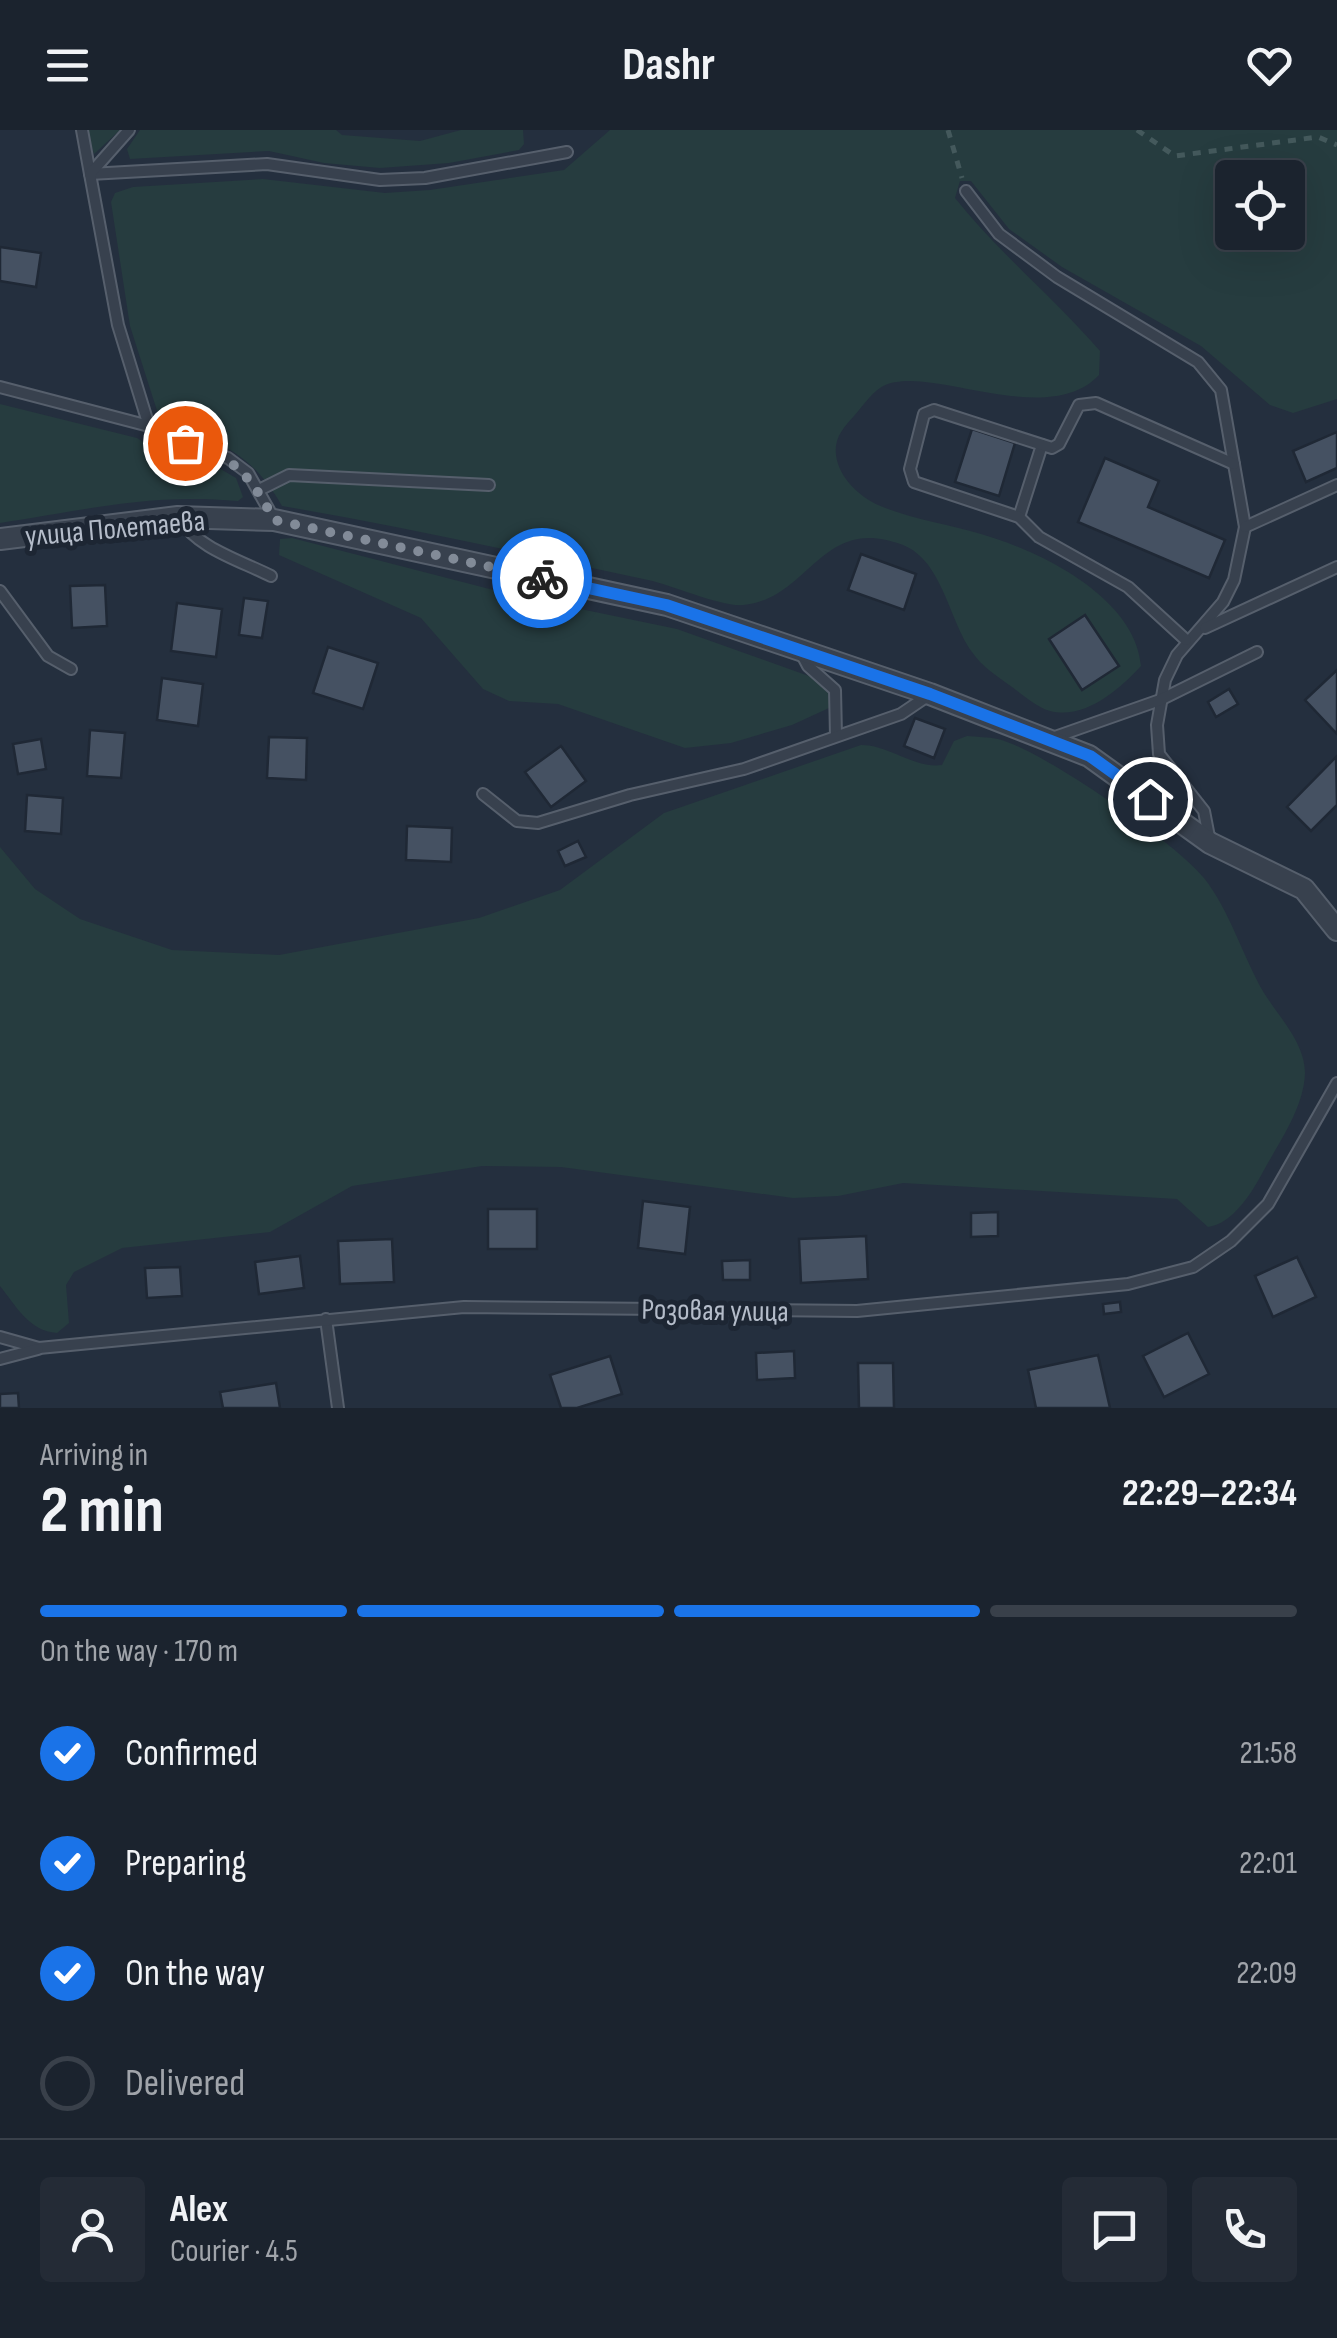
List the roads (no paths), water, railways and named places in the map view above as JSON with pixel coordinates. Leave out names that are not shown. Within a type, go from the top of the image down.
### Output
[{"type":"street","name":"улица Полетаева","points":[[0,539],[178,517],[274,520],[666,605],[930,694],[1090,756],[1210,842],[1304,890],[1337,930]]},
{"type":"lane","points":[[82,130],[118,325],[149,426]]},
{"type":"lane","points":[[90,174],[128,130]]},
{"type":"lane","points":[[90,174],[267,164],[380,180],[425,178],[567,152]]},
{"type":"lane","points":[[966,191],[1000,234],[1057,277],[1211,374],[1220,390],[1245,527],[1234,580],[1200,630]]},
{"type":"lane","points":[[0,387],[149,426],[164,438],[228,458],[248,473],[274,520]]},
{"type":"lane","points":[[1186,640],[1128,587],[1040,536],[1018,517],[914,482],[910,468],[924,414],[934,410],[1042,445],[1059,444],[1079,405],[1096,404],[1234,464]]},
{"type":"lane","points":[[1018,517],[1042,445]]},
{"type":"lane","points":[[258,490],[289,474],[489,486]]},
{"type":"lane","points":[[1245,527],[1337,485]]},
{"type":"lane","points":[[178,517],[188,532],[205,544],[270,576]]},
{"type":"lane","points":[[1210,842],[1204,811],[1160,754],[1160,700],[1165,680],[1186,640],[1200,630],[1337,567]]},
{"type":"lane","points":[[0,591],[48,656],[71,670]]},
{"type":"lane","points":[[799,650],[808,666],[834,690],[836,736]]},
{"type":"lane","points":[[1050,738],[1160,700],[1257,652]]},
{"type":"lane","points":[[483,794],[517,821],[538,823],[630,795],[744,770],[901,714],[930,694]]},
{"type":"lane","name":"Розовая улица","points":[[0,1337],[39,1348],[464,1307],[857,1311],[1128,1284],[1193,1267],[1231,1241],[1268,1204],[1337,1084]]},
{"type":"lane","points":[[326,1319],[338,1408]]},
{"type":"lane","points":[[0,1359],[39,1348]]}]
